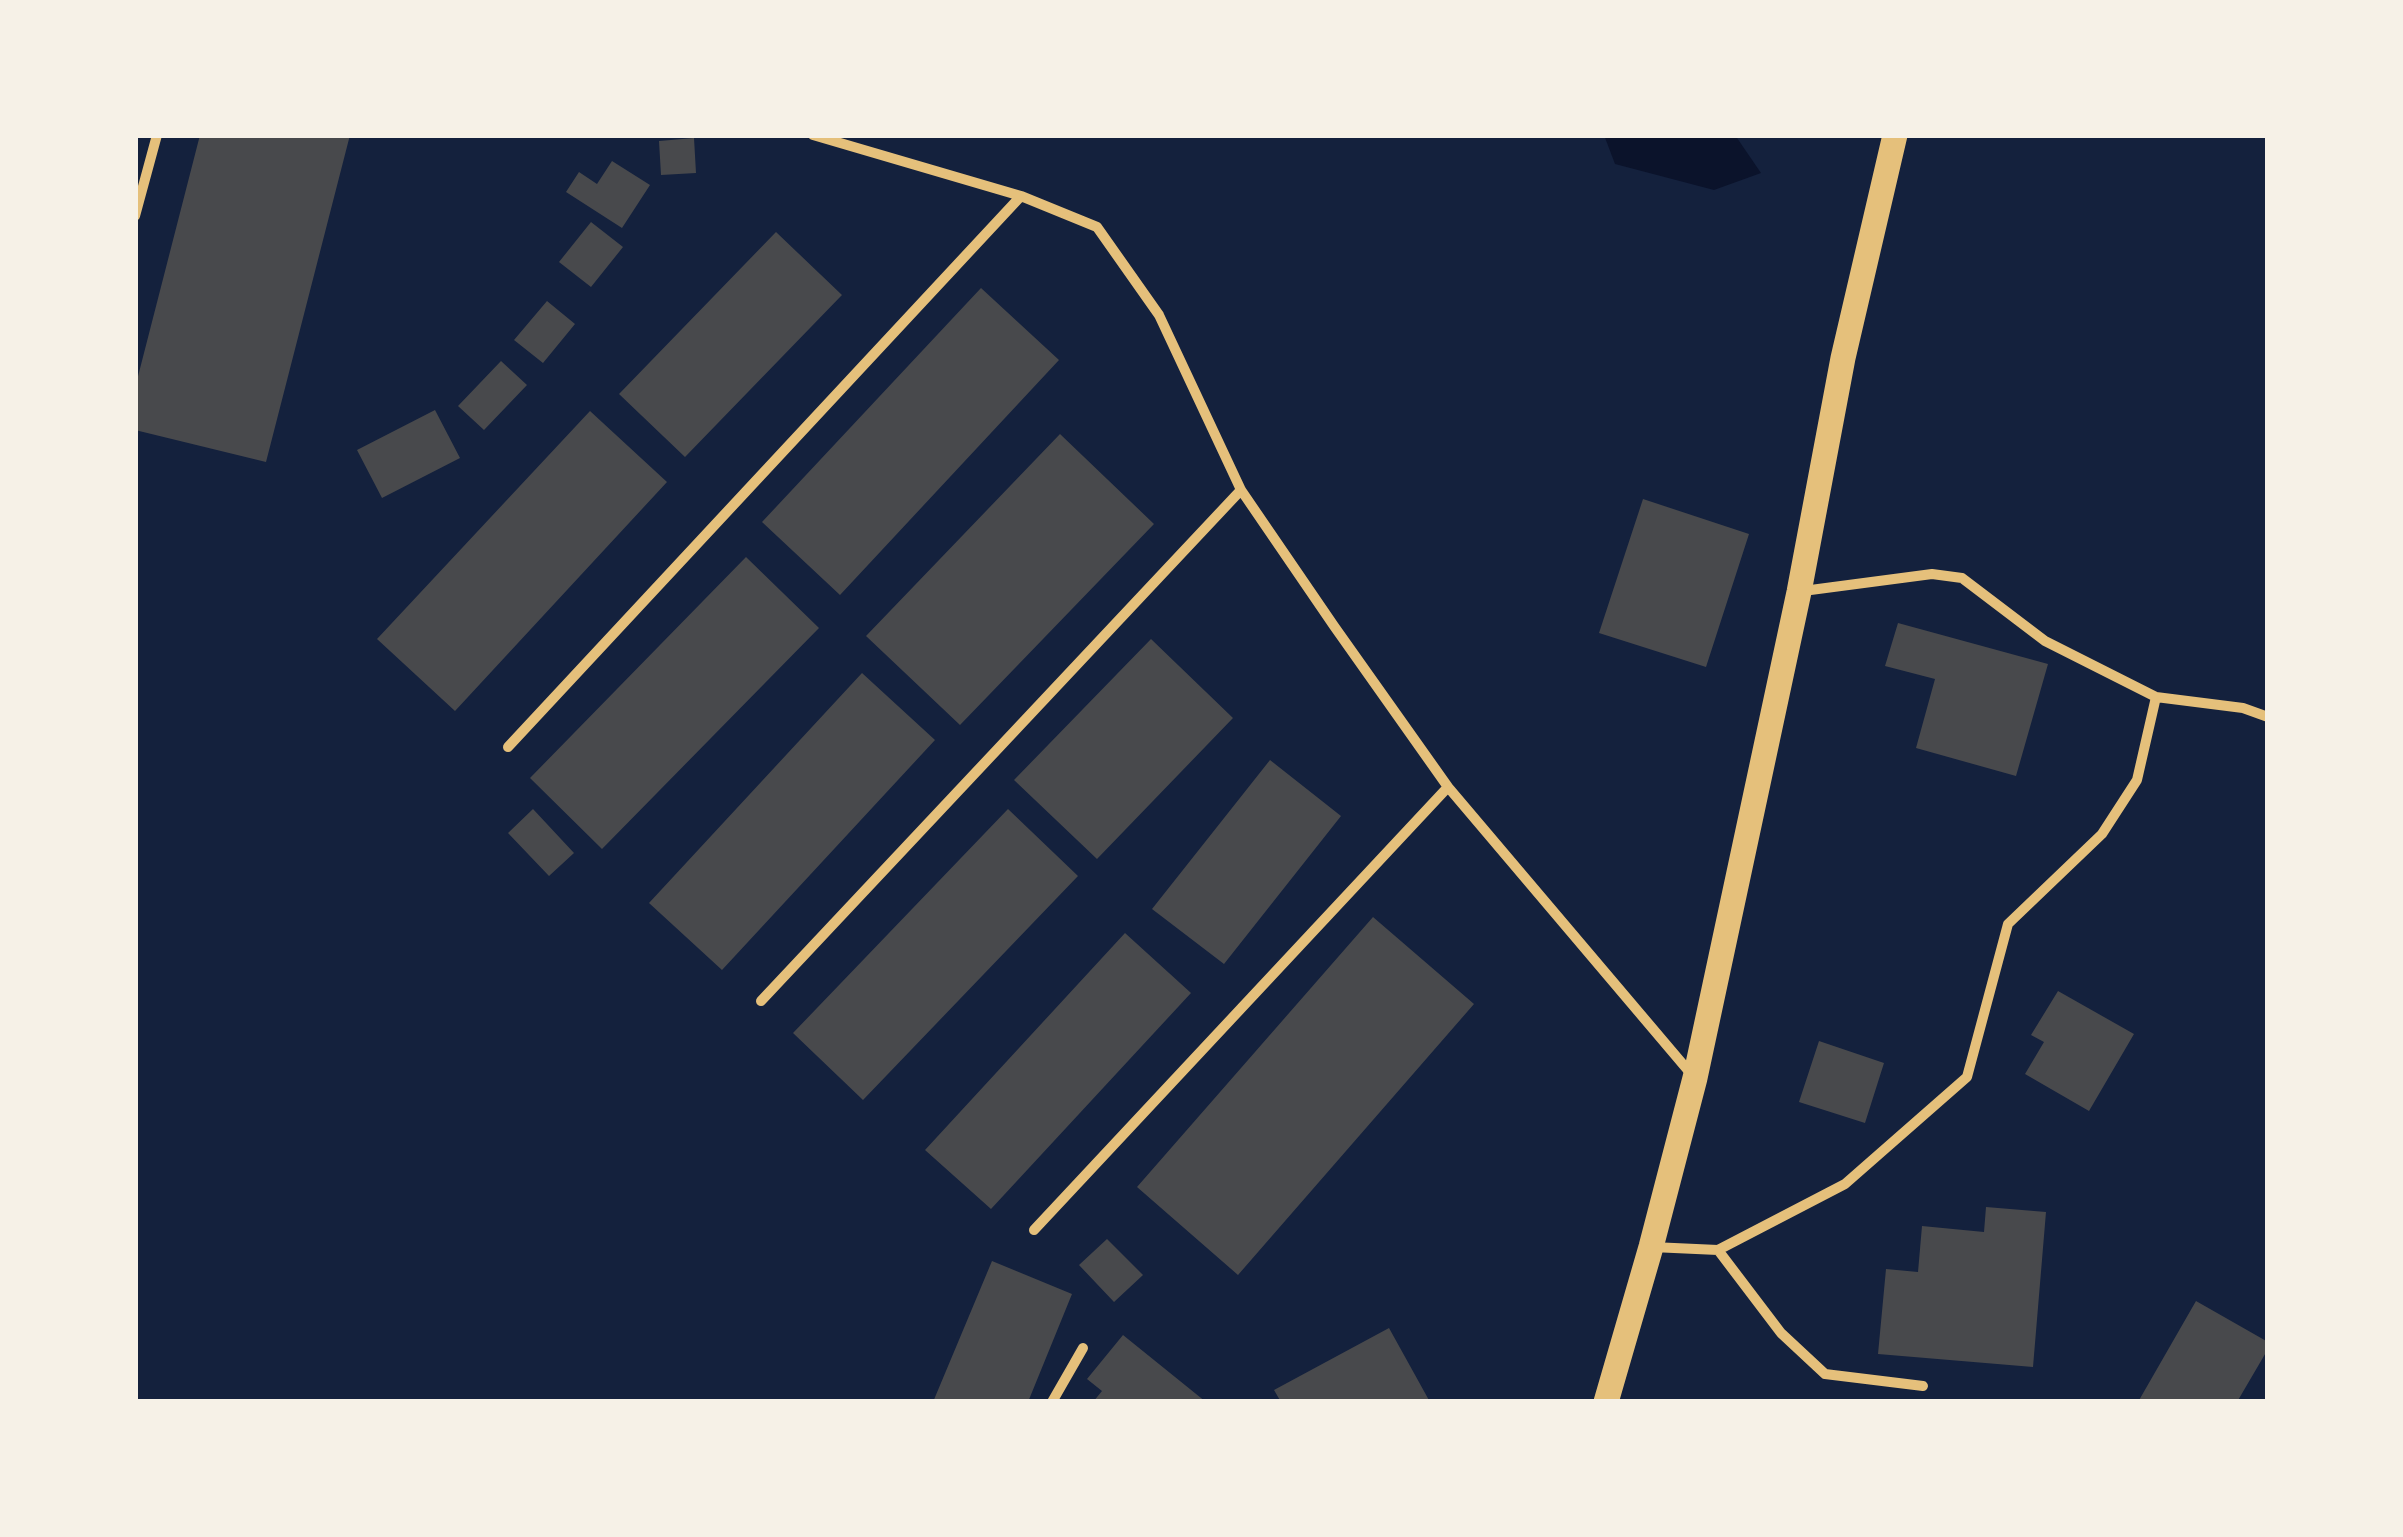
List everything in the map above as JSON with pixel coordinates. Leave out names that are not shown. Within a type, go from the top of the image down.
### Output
[{"type":"main road","points":[[1606,1402],[1695,1078],[1799,592],[1844,358],[1895,135]]},
{"type":"street","points":[[135,216],[157,135]]},
{"type":"street","points":[[814,135],[1021,196],[1098,227],[1160,314],[1241,490],[1448,787],[1695,1078]]},
{"type":"street","points":[[508,747],[1021,196]]},
{"type":"street","points":[[760,1001],[1241,490]]},
{"type":"street","points":[[1799,592],[1932,574],[1962,578],[2046,641],[2156,697],[2194,699],[2268,717]]},
{"type":"street","points":[[1651,1247],[1718,1250],[1845,1184],[1966,1077],[2008,924],[2102,834],[2137,780],[2156,697]]},
{"type":"street","points":[[1034,1230],[1448,787]]},
{"type":"street","points":[[1718,1250],[1781,1332],[1826,1374],[1923,1386]]},
{"type":"street","points":[[1052,1402],[1082,1348]]},
{"type":"water","points":[[1604,135],[1735,135],[1761,173],[1714,190],[1615,164]]},
{"type":"building","points":[[200,135],[350,135],[266,462],[135,430],[135,388]]},
{"type":"building","points":[[694,138],[696,173],[661,175],[659,141]]},
{"type":"building","points":[[612,161],[650,185],[622,228],[566,192],[579,172],[597,184]]},
{"type":"building","points":[[591,222],[623,247],[591,287],[559,262]]},
{"type":"building","points":[[776,232],[842,295],[685,457],[619,394]]},
{"type":"building","points":[[981,288],[1059,360],[840,595],[762,522]]},
{"type":"building","points":[[547,301],[575,324],[543,363],[514,340]]},
{"type":"building","points":[[501,361],[527,385],[484,430],[458,406]]},
{"type":"building","points":[[435,410],[460,458],[382,498],[357,450]]},
{"type":"building","points":[[590,411],[667,482],[455,711],[377,639]]},
{"type":"building","points":[[1060,434],[1154,524],[960,725],[866,636]]},
{"type":"building","points":[[1643,499],[1749,534],[1706,667],[1599,633]]},
{"type":"building","points":[[746,557],[819,628],[602,849],[530,778]]},
{"type":"building","points":[[1898,623],[2048,664],[2016,776],[1916,748],[1935,679],[1885,666]]},
{"type":"building","points":[[1151,639],[1233,718],[1097,859],[1014,780]]},
{"type":"building","points":[[862,673],[935,740],[722,970],[649,903]]},
{"type":"building","points":[[1270,760],[1341,816],[1224,964],[1152,909]]},
{"type":"building","points":[[533,809],[574,853],[549,876],[508,833]]},
{"type":"building","points":[[1008,809],[1078,876],[863,1100],[793,1033]]},
{"type":"building","points":[[1373,917],[1474,1004],[1238,1275],[1137,1187]]},
{"type":"building","points":[[1125,933],[1191,993],[991,1209],[925,1150]]},
{"type":"building","points":[[2058,991],[2134,1034],[2089,1111],[2025,1074],[2044,1042],[2031,1035]]},
{"type":"building","points":[[1819,1041],[1884,1063],[1865,1123],[1799,1102]]},
{"type":"building","points":[[1986,1207],[2046,1212],[2033,1367],[1878,1354],[1886,1269],[1918,1272],[1922,1226],[1984,1232]]},
{"type":"building","points":[[1107,1239],[1143,1275],[1114,1302],[1079,1265]]},
{"type":"building","points":[[992,1261],[1072,1294],[1028,1402],[933,1402]]},
{"type":"building","points":[[2196,1301],[2268,1342],[2268,1349],[2237,1402],[2138,1402]]},
{"type":"building","points":[[1389,1328],[1430,1402],[1281,1402],[1274,1390]]},
{"type":"building","points":[[1123,1335],[1206,1402],[1093,1402],[1102,1391],[1087,1379]]}]
